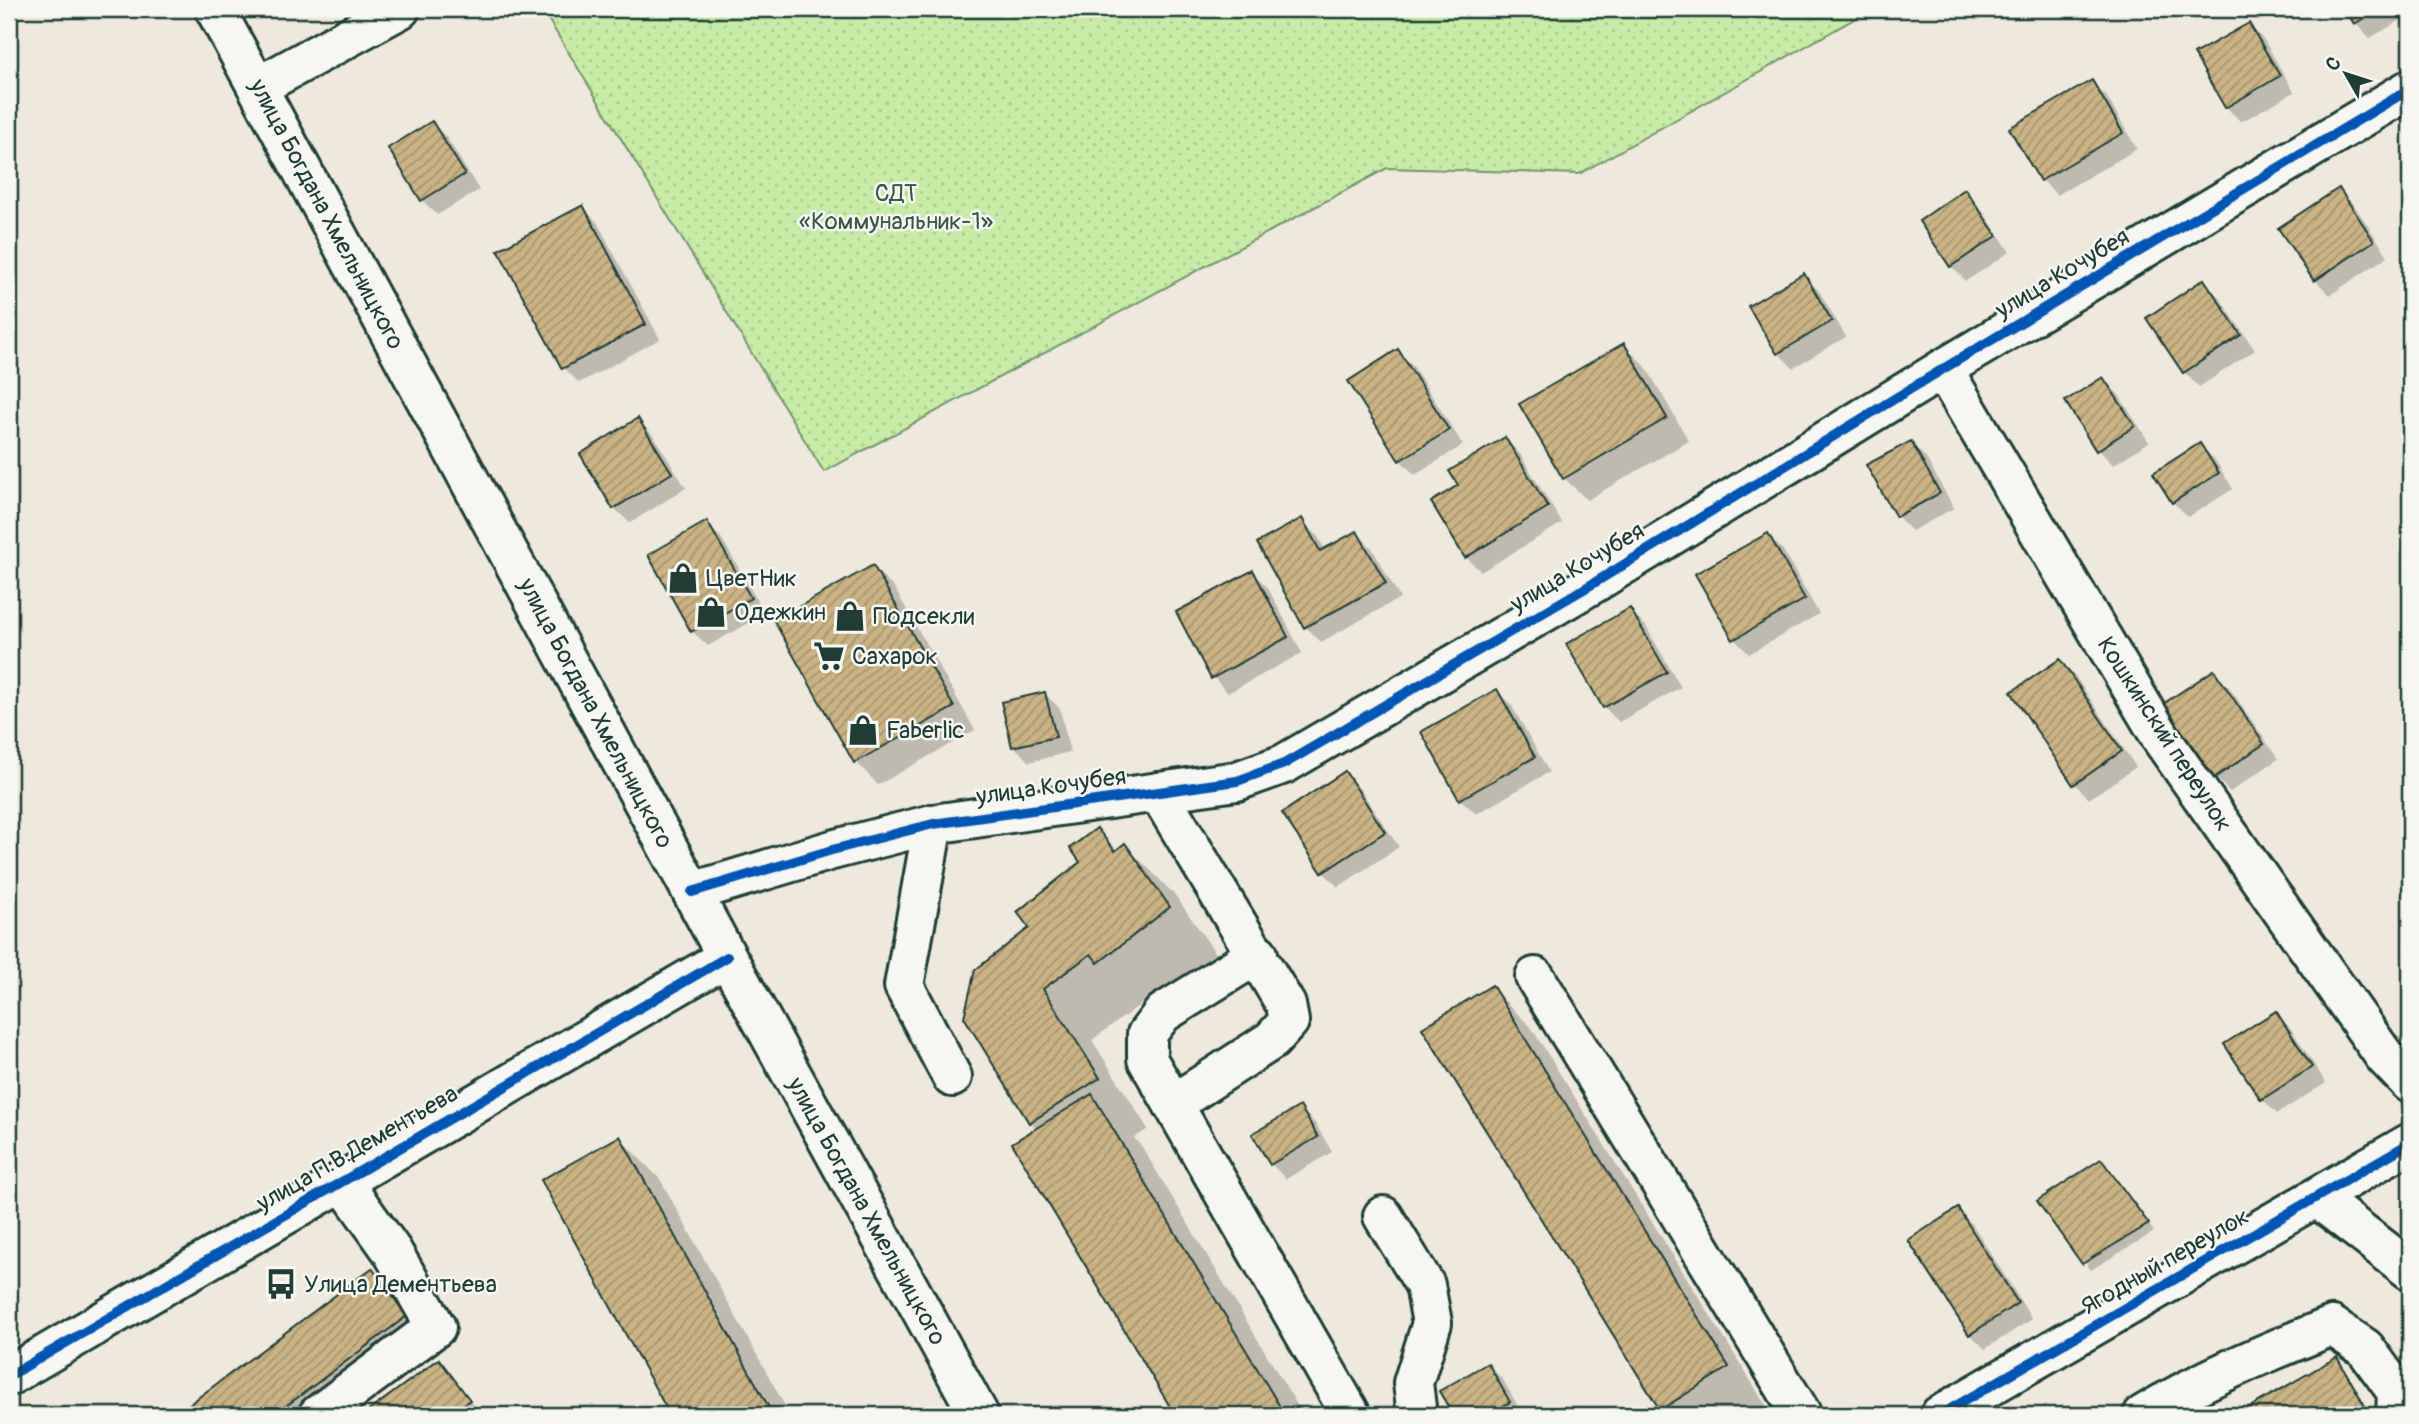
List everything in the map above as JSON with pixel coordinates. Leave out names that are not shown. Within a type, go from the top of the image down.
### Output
[{"type":"street","name":"улица Богдана Хмельницкого","points":[[215,9],[259,86],[727,957],[979,1415]]},
{"type":"street","points":[[259,86],[400,9]]},
{"type":"street","name":"улица Кочубея","points":[[692,892],[832,850],[933,824],[1237,781],[1284,764],[1594,583],[1943,369],[2410,89]]},
{"type":"street","name":"Кошкинский переулок","points":[[1943,369],[2163,741],[2385,1057],[2410,1083]]},
{"type":"street","points":[[1158,792],[1258,954],[1286,1004],[1289,1021],[1272,1040],[1173,1104]]},
{"type":"street","points":[[933,824],[904,986],[952,1077]]},
{"type":"street","points":[[1258,954],[1163,1013],[1147,1034],[1147,1059],[1351,1415]]},
{"type":"street","name":"улица П.В.Дементьева","points":[[9,1376],[727,957]]},
{"type":"street","points":[[1535,977],[1802,1415]]},
{"type":"street","name":"Ягодный переулок","points":[[1940,1415],[2410,1143]]},
{"type":"street","points":[[318,1415],[436,1327],[392,1251],[342,1181]]},
{"type":"street","points":[[2317,1198],[2410,1270]]},
{"type":"street","points":[[1383,1216],[1425,1285],[1430,1311],[1432,1323],[1413,1383],[1417,1415]]},
{"type":"street","points":[[2143,1415],[2273,1350],[2332,1325],[2365,1348],[2397,1392],[2396,1415]]},
{"type":"green space","name":"СДТ «Коммунальник-1»","points":[[542,9],[1872,9],[1579,174],[1387,168],[824,472]]},
{"type":"building","points":[[2345,9],[2381,9],[2354,24]]},
{"type":"building","points":[[2249,23],[2280,76],[2225,108],[2194,54]]},
{"type":"building","points":[[2092,80],[2123,133],[2040,181],[2009,128]]},
{"type":"building","points":[[432,121],[465,174],[421,201],[388,148]]},
{"type":"building","points":[[2339,188],[2374,241],[2314,281],[2278,228]]},
{"type":"building","points":[[1965,189],[1997,236],[1950,267],[1919,221]]},
{"type":"building","points":[[583,205],[646,324],[562,369],[498,250]]},
{"type":"building","points":[[1804,273],[1832,321],[1777,354],[1748,306]]},
{"type":"building","points":[[2204,279],[2241,335],[2183,373],[2146,318]]},
{"type":"building","points":[[1624,343],[1667,418],[1563,479],[1519,404]]},
{"type":"building","points":[[1398,349],[1449,430],[1399,461],[1348,381]]},
{"type":"building","points":[[2103,377],[2135,426],[2096,451],[2065,401]]},
{"type":"building","points":[[638,418],[672,473],[613,509],[580,454]]},
{"type":"building","points":[[1505,437],[1548,507],[1465,558],[1431,502],[1458,485],[1449,471]]},
{"type":"building","points":[[1911,441],[1940,493],[1896,517],[1866,465]]},
{"type":"building","points":[[2200,443],[2219,473],[2172,503],[2153,473]]},
{"type":"building","points":[[1302,518],[1320,551],[1357,531],[1386,583],[1304,628],[1257,543]]},
{"type":"building","points":[[707,521],[751,598],[691,632],[648,555]]},
{"type":"building","points":[[1768,533],[1805,599],[1733,640],[1695,574]]},
{"type":"building","points":[[873,565],[954,707],[854,763],[774,621]]},
{"type":"building","points":[[1253,570],[1288,637],[1211,679],[1176,612]]},
{"type":"building","points":[[1630,608],[1667,672],[1603,708],[1566,644]]},
{"type":"building","points":[[2060,659],[2122,751],[2073,785],[2011,692]]},
{"type":"building","points":[[2214,670],[2264,744],[2214,778],[2163,704]]},
{"type":"building","points":[[1497,689],[1535,757],[1459,800],[1421,732]]},
{"type":"building","points":[[1045,692],[1056,737],[1012,747],[1001,702]]},
{"type":"building","points":[[1345,771],[1385,832],[1322,873],[1282,813]]},
{"type":"building","points":[[1097,828],[1115,851],[1125,843],[1170,907],[1098,963],[1091,954],[1043,989],[1100,1078],[1029,1123],[964,1017],[975,970],[1029,928],[1017,912],[1080,862],[1070,848]]},
{"type":"building","points":[[1492,985],[1729,1367],[1660,1410],[1422,1028]]},
{"type":"building","points":[[2276,1011],[2312,1067],[2261,1100],[2224,1044]]},
{"type":"building","points":[[1092,1094],[1285,1415],[1175,1415],[1012,1143]]},
{"type":"building","points":[[1300,1106],[1318,1137],[1270,1165],[1252,1134]]},
{"type":"building","points":[[620,1136],[773,1415],[670,1415],[541,1180]]},
{"type":"building","points":[[2101,1159],[2149,1224],[2082,1264],[2037,1201]]},
{"type":"building","points":[[1958,1208],[2018,1303],[1969,1335],[1908,1240]]},
{"type":"building","points":[[372,1268],[407,1316],[274,1415],[175,1415]]},
{"type":"building","points":[[2337,1357],[2370,1415],[2236,1415]]},
{"type":"building","points":[[439,1359],[470,1400],[449,1415],[363,1415]]},
{"type":"building","points":[[1488,1363],[1510,1402],[1487,1415],[1453,1415],[1439,1391]]},
{"type":"cycle path","points":[[692,892],[832,850],[933,824],[1237,781],[1284,764],[1594,583],[1943,369],[2410,89]]},
{"type":"cycle path","points":[[9,1376],[727,957]]},
{"type":"cycle path","points":[[1940,1415],[2410,1143]]},
{"type":"place","name":"ЦветНик","points":[[683,578]]},
{"type":"place","name":"Одежкин","points":[[711,612]]},
{"type":"place","name":"Подсекли","points":[[850,616]]},
{"type":"place","name":"Сахарок","points":[[829,656]]},
{"type":"place","name":"Faberlic","points":[[863,730]]},
{"type":"place","name":"Улица Дементьева","points":[[281,1284]]}]
